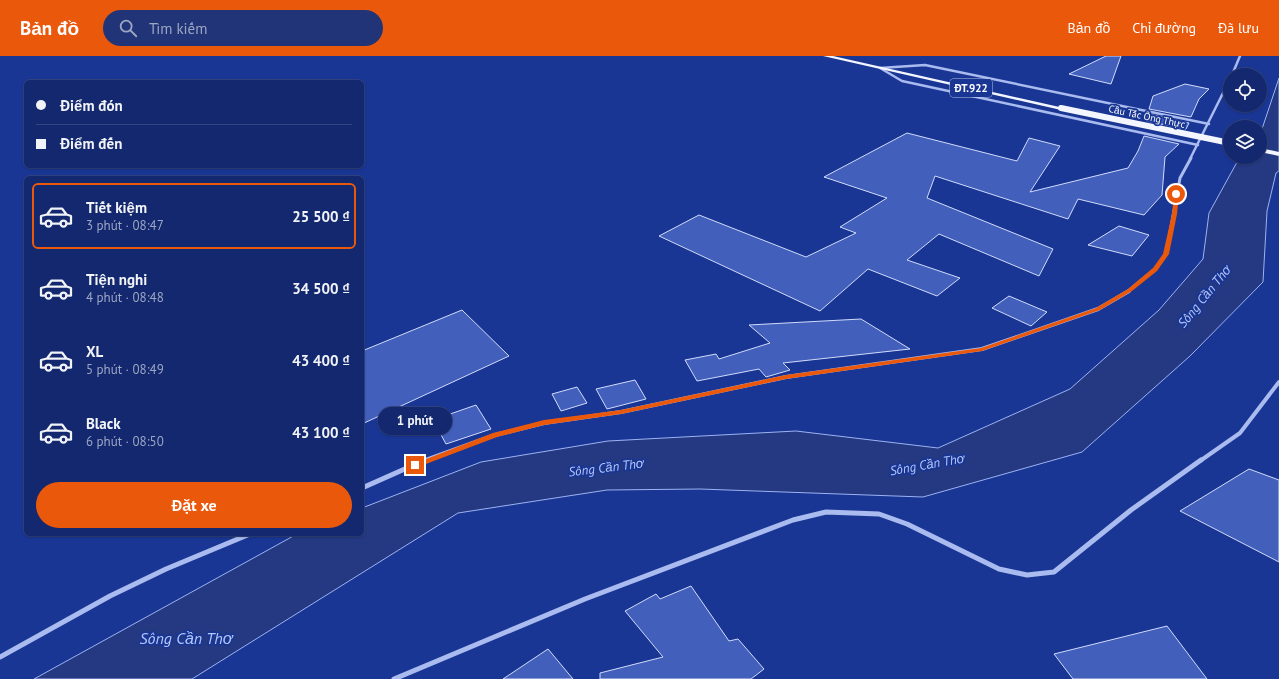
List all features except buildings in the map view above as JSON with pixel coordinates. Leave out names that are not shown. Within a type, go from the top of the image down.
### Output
[{"type":"main road","name":"ĐT.922","points":[[826,56],[880,68]]},
{"type":"main road","name":"Cầu Tắc Ông Thực","points":[[880,68],[1223,142]]},
{"type":"main road","points":[[1267,151],[1279,154]]},
{"type":"street","points":[[1235,68],[1240,56]]},
{"type":"street","points":[[880,68],[925,65],[1209,124]]},
{"type":"street","points":[[880,68],[902,81],[1198,145]]},
{"type":"street","points":[[364,487],[426,460],[488,437],[537,424],[621,412],[793,376],[982,349],[1098,309],[1130,290],[1155,270],[1166,254],[1180,178],[1209,124],[1223,93]]},
{"type":"street","points":[[394,679],[585,599],[794,520],[826,512],[879,514],[914,527],[999,569],[1026,575],[1054,572],[1131,510],[1240,433],[1279,382]]},
{"type":"street","points":[[0,657],[110,596],[245,536]]},
{"type":"water","name":"Sông Cần Thơ","points":[[1279,78],[1279,171],[1276,173],[1267,211],[1263,282],[1190,356],[1082,452],[923,497],[700,489],[607,490],[458,513],[192,679],[34,679],[293,536],[364,536],[364,507],[481,462],[608,441],[796,431],[938,448],[1070,389],[1159,310],[1203,259],[1209,213],[1236,164],[1267,164],[1267,120],[1265,120]]},
{"type":"route","points":[[415,465],[496,435],[544,423],[621,412],[786,377],[857,366],[917,360],[982,349],[1098,309],[1130,290],[1155,270],[1166,254],[1175,214],[1176,194]]}]
